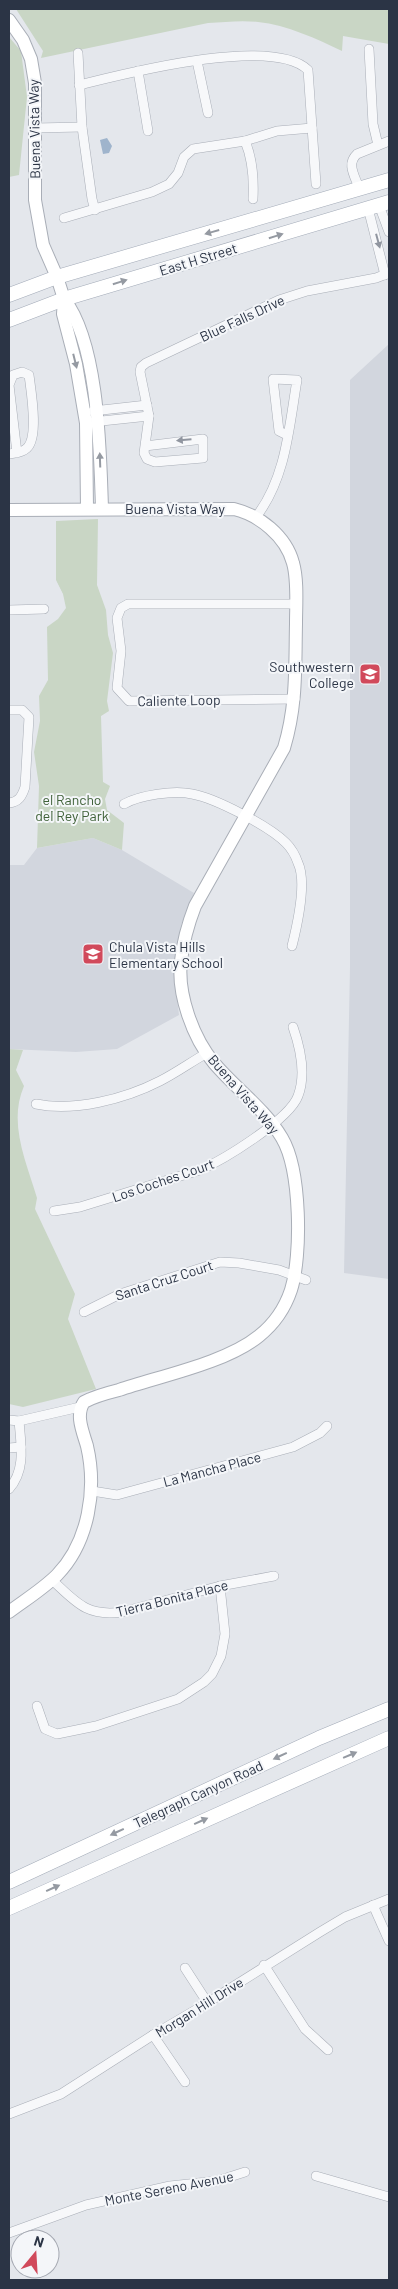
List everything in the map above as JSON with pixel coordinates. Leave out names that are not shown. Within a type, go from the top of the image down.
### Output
[{"type":"main road","name":"East H Street","points":[[9,295],[57,277],[389,180]]},
{"type":"main road","name":"East H Street","points":[[9,320],[64,299],[379,205]]},
{"type":"main road","name":"Telegraph Canyon Road","points":[[9,1882],[318,1738],[389,1709]]},
{"type":"main road","name":"Telegraph Canyon Road","points":[[9,1908],[301,1775],[389,1738]]},
{"type":"street","name":"Buena Vista Way","points":[[9,20],[23,40],[31,60],[35,83],[35,200],[43,245],[64,299],[63,314],[91,417],[102,508]]},
{"type":"street","points":[[369,49],[373,124],[378,144]]},
{"type":"street","points":[[78,53],[82,127],[95,210]]},
{"type":"street","points":[[79,85],[138,71],[221,56],[270,57],[303,66],[308,70],[316,184]]},
{"type":"street","points":[[197,61],[208,113]]},
{"type":"street","points":[[138,71],[148,131]]},
{"type":"street","points":[[35,128],[82,127]]},
{"type":"street","points":[[64,218],[152,192],[169,184],[178,173],[184,157],[194,149],[245,141],[277,132],[312,128]]},
{"type":"street","points":[[245,141],[250,154],[254,182],[253,199]]},
{"type":"street","points":[[359,188],[350,166],[353,157],[378,144],[389,141]]},
{"type":"street","points":[[379,205],[389,232]]},
{"type":"street","name":"Blue Falls Drive","points":[[145,446],[149,416],[140,372],[141,367],[279,300],[307,291],[387,274],[379,205]]},
{"type":"street","points":[[22,372],[29,375],[33,423],[32,438],[27,449],[13,454],[9,385],[10,378],[22,372]]},
{"type":"street","points":[[256,517],[264,507],[278,478],[287,435],[297,380],[273,379],[278,431],[287,435]]},
{"type":"street","points":[[91,417],[147,405]]},
{"type":"street","points":[[91,417],[149,416]]},
{"type":"street","name":"Buena Vista Way","points":[[80,1407],[88,1400],[230,1354],[248,1344],[265,1331],[280,1313],[300,1278],[294,1169],[283,1140],[257,1105],[214,1064],[207,1053],[193,1027],[185,1004],[180,963],[186,930],[195,906],[284,748],[292,723],[295,699],[296,604],[293,563],[284,546],[272,530],[256,517],[242,511],[226,508],[87,509],[91,417]]},
{"type":"street","points":[[204,439],[203,458],[172,459],[155,462],[147,459],[144,453],[145,446],[204,439]]},
{"type":"street","points":[[9,510],[87,509]]},
{"type":"street","name":"Caliente Loop","points":[[295,699],[129,701],[117,688],[121,651],[117,618],[121,608],[128,604],[296,604]]},
{"type":"street","points":[[9,610],[44,609]]},
{"type":"street","points":[[9,710],[22,710],[29,717],[25,787],[18,801],[9,803]]},
{"type":"street","points":[[124,804],[145,796],[190,793],[212,800],[274,833],[287,845],[299,863],[301,901],[292,946]]},
{"type":"street","name":"Los Coches Court","points":[[54,1211],[80,1207],[200,1170],[218,1162],[272,1123],[293,1106],[298,1095],[300,1057],[293,1027]]},
{"type":"street","points":[[36,1104],[57,1107],[90,1105],[158,1082],[207,1053]]},
{"type":"street","name":"Santa Cruz Court","points":[[84,1312],[120,1294],[220,1262],[239,1262],[300,1278]]},
{"type":"street","points":[[9,1420],[19,1421],[80,1407],[80,1420],[90,1459],[92,1491],[75,1551],[51,1579],[9,1612]]},
{"type":"street","points":[[9,1489],[20,1471],[19,1421]]},
{"type":"street","name":"La Mancha Place","points":[[92,1491],[117,1495],[291,1448],[320,1433],[327,1426]]},
{"type":"street","points":[[9,1448],[21,1448]]},
{"type":"street","name":"Tierra Bonita Place","points":[[51,1579],[78,1605],[90,1611],[107,1614],[122,1612],[220,1586],[274,1576]]},
{"type":"street","points":[[37,1706],[45,1729],[57,1734],[96,1726],[178,1699],[204,1682],[212,1674],[221,1656],[226,1634],[220,1586]]},
{"type":"street","name":"Morgan Hill Drive","points":[[9,2114],[61,2094],[264,1966],[346,1917],[389,1899]]},
{"type":"street","points":[[373,1905],[389,1941]]},
{"type":"street","points":[[264,1966],[305,2029],[328,2050]]},
{"type":"street","points":[[185,1968],[207,2002]]},
{"type":"street","points":[[153,2035],[185,2082]]},
{"type":"street","name":"Monte Sereno Avenue","points":[[9,2233],[86,2205],[170,2186],[217,2181],[245,2172]]},
{"type":"street","points":[[316,2176],[389,2197]]},
{"type":"shaded area","name":"Southwestern College","points":[[389,344],[389,1279],[344,1273],[350,967],[350,380]]},
{"type":"shaded area","name":"Chula Vista Hills Elementary School","points":[[93,838],[122,850],[194,893],[181,925],[175,983],[179,1015],[117,1049],[76,1052],[9,1049],[9,865],[24,865],[37,848]]},
{"type":"green space","points":[[16,9],[389,9],[389,44],[343,36],[342,51],[291,29],[258,22],[233,21],[208,23],[41,58],[43,51]]},
{"type":"green space","points":[[9,37],[21,51],[27,97],[19,175],[9,177]]},
{"type":"green space","name":"el Rancho del Rey Park","points":[[98,519],[97,585],[106,610],[108,635],[113,653],[107,701],[109,711],[101,716],[103,782],[110,786],[105,799],[107,810],[124,823],[122,850],[93,838],[37,848],[39,786],[34,752],[40,721],[39,696],[48,680],[47,627],[58,619],[66,608],[63,594],[56,580],[56,521]]},
{"type":"green space","points":[[9,1049],[23,1050],[16,1070],[24,1086],[18,1114],[18,1128],[20,1142],[37,1198],[35,1209],[75,1294],[68,1319],[96,1389],[23,1407],[9,1404]]},
{"type":"water","points":[[107,138],[112,146],[109,153],[103,154],[100,140]]},
{"type":"place","name":"Southwestern College","points":[[370,674]]},
{"type":"place","name":"Chula Vista Hills Elementary School","points":[[93,954]]}]
